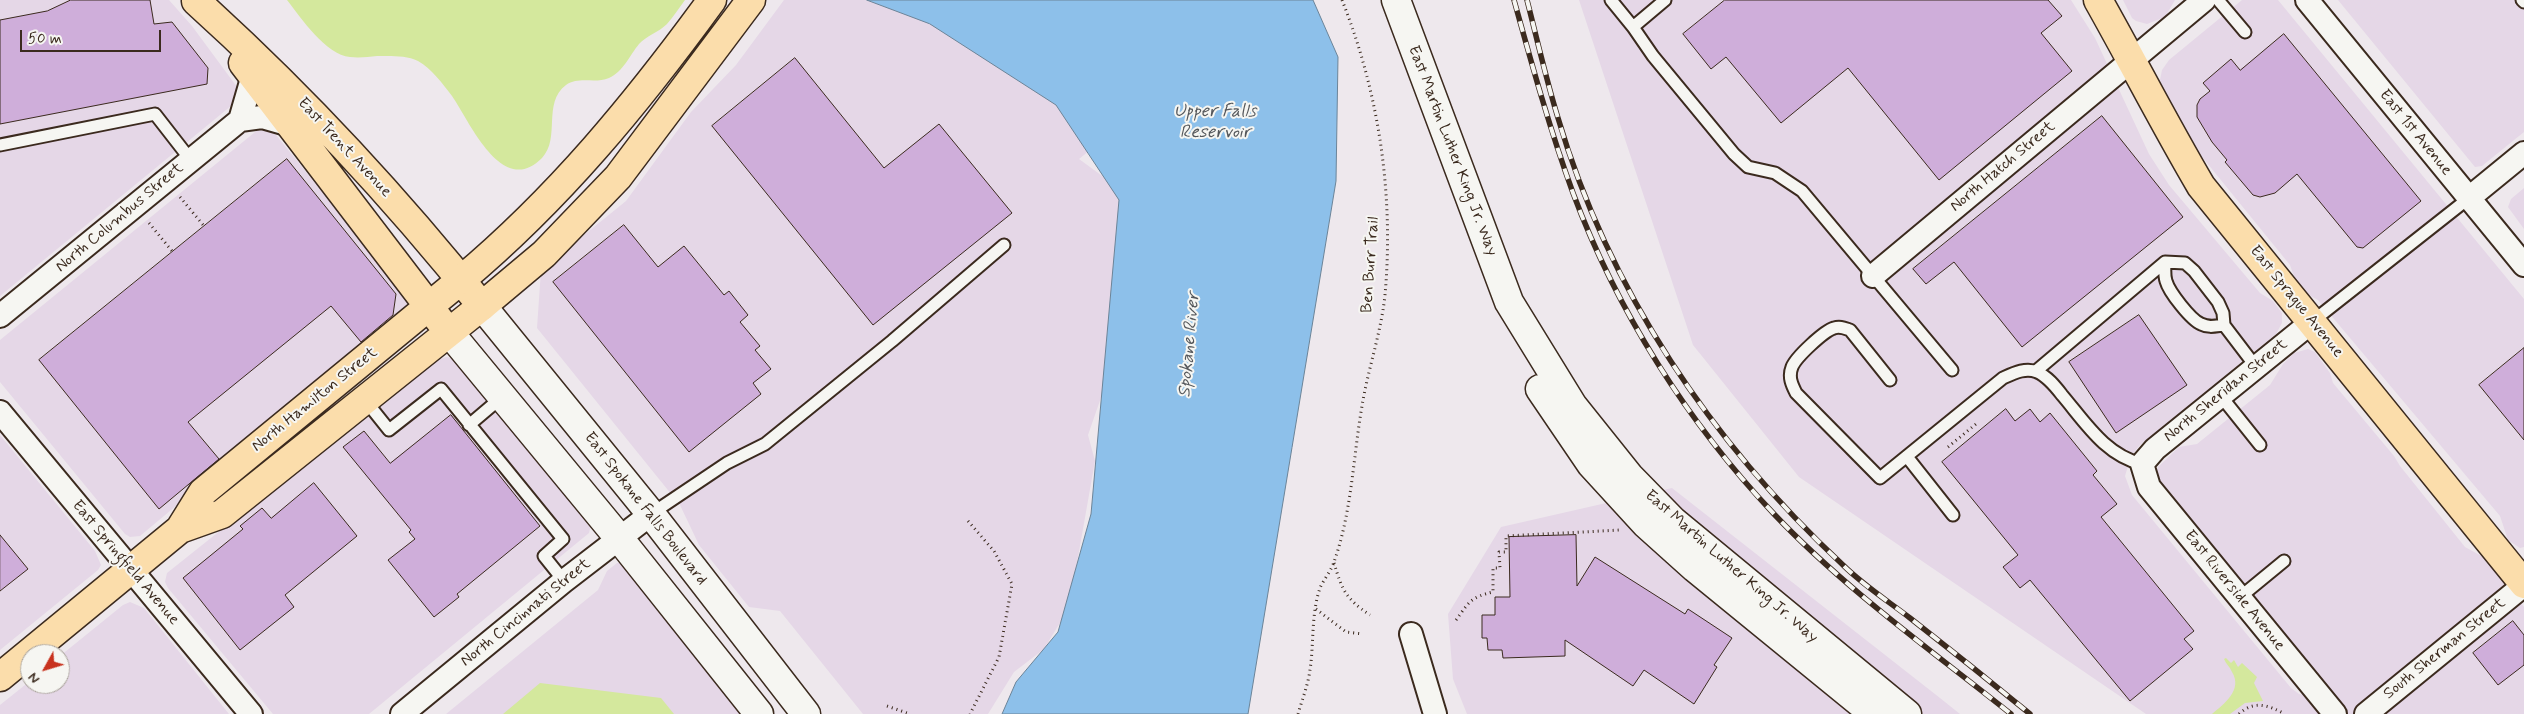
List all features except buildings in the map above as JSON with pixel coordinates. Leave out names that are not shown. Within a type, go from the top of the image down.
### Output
[{"type":"main road","name":"East Trent Avenue","points":[[195,0],[449,332]]},
{"type":"main road","name":"East Trent Avenue","points":[[195,0],[286,86],[408,217],[482,306]]},
{"type":"main road","name":"North Hamilton Street","points":[[0,676],[180,530],[203,492],[462,280],[524,225],[570,178],[682,42],[712,0]]},
{"type":"main road","name":"North Hamilton Street","points":[[180,530],[222,514],[482,306],[544,254],[618,177],[708,60],[751,0]]},
{"type":"main road","name":"East Sprague Avenue","points":[[2098,0],[2132,59],[2164,124],[2201,186],[2313,321],[2524,584]]},
{"type":"street","name":"East Martin Luther King Jr. Way","points":[[1396,0],[1510,302],[1573,406],[1643,491],[1696,541],[1907,714]]},
{"type":"street","name":"North Hatch Street","points":[[1873,276],[2204,0]]},
{"type":"street","name":"East 1st Avenue","points":[[2307,0],[2524,265]]},
{"type":"street","points":[[253,75],[240,120],[262,117],[290,125]]},
{"type":"street","name":"North Columbus Street","points":[[0,316],[240,120]]},
{"type":"street","points":[[2469,198],[2524,153]]},
{"type":"street","name":"East Martin Luther King Jr. Way","points":[[1510,302],[1509,318],[1539,387],[1570,436],[1606,482],[1666,544],[1874,714]]},
{"type":"street","name":"East Spokane Falls Boulevard","points":[[482,306],[650,514],[806,714]]},
{"type":"street","name":"North Sheridan Street","points":[[2142,464],[2155,449],[2313,321]]},
{"type":"street","points":[[449,332],[619,538],[760,714]]},
{"type":"street","name":"East Springfield Avenue","points":[[0,412],[251,714]]},
{"type":"street","name":"East Riverside Avenue","points":[[2142,464],[2149,486],[2335,714]]},
{"type":"street","name":"North Cincinnati Street","points":[[402,714],[564,581],[650,514]]},
{"type":"street","name":"South Sherman Street","points":[[2366,714],[2524,584]]},
{"type":"street","points":[[1411,634],[1435,714]]},
{"type":"lane","points":[[1611,0],[1653,56],[1734,154],[1748,167],[1775,173],[1790,181],[1802,192],[1952,370]]},
{"type":"lane","points":[[1633,27],[1666,0]]},
{"type":"lane","points":[[2218,0],[2245,32]]},
{"type":"lane","points":[[0,145],[155,114],[190,159]]},
{"type":"lane","points":[[2313,321],[2469,198]]},
{"type":"lane","points":[[650,514],[727,463],[765,444],[892,341],[1004,246]]},
{"type":"lane","points":[[2165,262],[2165,281],[2169,290],[2188,313],[2199,323],[2210,327],[2224,324]]},
{"type":"lane","points":[[2036,371],[2165,262],[2185,264],[2194,271],[2218,302],[2223,313],[2224,324],[2256,366]]},
{"type":"lane","points":[[1890,380],[1850,330],[1841,327],[1833,328],[1798,356],[1791,368],[1790,381],[1796,393],[1880,478],[1908,458],[2004,378],[2019,371],[2036,371],[2051,381],[2109,450],[2124,459],[2142,464]]},
{"type":"lane","points":[[365,400],[389,430],[440,389],[562,539],[544,556],[564,581]]},
{"type":"lane","points":[[2220,396],[2260,445]]},
{"type":"lane","points":[[469,425],[502,397]]},
{"type":"lane","points":[[1908,458],[1953,515]]},
{"type":"lane","points":[[2239,598],[2284,561]]},
{"type":"path","name":"Ben Burr Trail","points":[[1298,714],[1310,671],[1316,609],[1320,589],[1334,562],[1352,491],[1362,407],[1385,297],[1389,220],[1374,103],[1356,37],[1342,0]]},
{"type":"path","points":[[180,197],[204,226]]},
{"type":"path","points":[[149,222],[172,251]]},
{"type":"path","points":[[1948,447],[1976,424]]},
{"type":"path","points":[[968,521],[994,551],[1012,584],[999,657],[970,714]]},
{"type":"path","points":[[1456,620],[1469,601],[1476,596],[1493,592],[1493,568],[1500,568],[1498,552],[1506,552],[1506,536],[1621,530]]},
{"type":"path","points":[[1334,562],[1342,589],[1352,603],[1370,615]]},
{"type":"path","points":[[1316,609],[1346,632],[1363,634]]},
{"type":"path","points":[[2239,714],[2255,704],[2268,705],[2285,714]]},
{"type":"path","points":[[887,706],[910,714]]},
{"type":"shaded area","points":[[0,0],[169,0],[192,26],[240,91],[237,101],[0,296]]},
{"type":"shaded area","points":[[784,0],[1222,0],[1233,34],[1079,159],[1105,178],[1124,204],[1105,386],[1088,435],[1095,461],[1069,608],[1044,649],[1014,672],[988,714],[863,714],[780,611],[749,607],[699,545],[680,505],[537,328],[541,270],[626,201],[691,112],[736,65]]},
{"type":"shaded area","points":[[1579,0],[2071,0],[2095,38],[2149,154],[2169,185],[2260,293],[2273,301],[2282,313],[2282,323],[2276,334],[2140,445],[2131,456],[2125,476],[2132,495],[2291,688],[2299,694],[2311,696],[2322,712],[2341,702],[2157,477],[2156,473],[2158,467],[2179,447],[2197,444],[2270,385],[2283,364],[2294,353],[2308,349],[2315,352],[2330,373],[2333,383],[2394,456],[2465,547],[2485,558],[2524,607],[2524,714],[2146,714],[1799,477],[1693,345]]},
{"type":"shaded area","points":[[2123,0],[2175,0],[2165,17],[2147,24],[2132,18]]},
{"type":"shaded area","points":[[2242,0],[2278,0],[2524,299],[2524,547],[2520,548],[2508,540],[2500,516],[2318,300],[2305,293],[2296,282],[2290,265],[2194,147],[2164,92],[2160,80],[2162,70],[2169,60]]},
{"type":"shaded area","points":[[2338,0],[2524,0],[2524,132],[2482,166],[2475,167]]},
{"type":"shaded area","points":[[260,128],[271,129],[403,290],[408,300],[407,306],[398,320],[140,536],[130,537],[125,534],[0,382],[0,340]]},
{"type":"shaded area","points":[[2524,188],[2524,229],[2508,207],[2511,199]]},
{"type":"shaded area","points":[[447,357],[455,359],[591,525],[589,533],[369,714],[273,714],[168,588],[165,582],[167,573],[433,361]]},
{"type":"shaded area","points":[[0,435],[95,551],[101,565],[98,570],[0,650]]},
{"type":"shaded area","points":[[1672,488],[1960,714],[1467,714],[1453,679],[1448,614],[1501,527]]},
{"type":"shaded area","points":[[617,563],[622,563],[747,714],[446,714],[598,590],[607,571]]},
{"type":"shaded area","points":[[130,602],[144,608],[229,714],[0,714],[0,705],[20,689],[20,694],[70,694],[70,648],[123,605]]},
{"type":"green space","points":[[287,0],[685,0],[667,24],[642,41],[622,68],[614,75],[604,80],[582,80],[566,85],[559,92],[555,101],[548,150],[542,158],[527,168],[513,169],[500,163],[488,151],[477,137],[452,96],[437,77],[423,64],[403,57],[350,57],[341,55],[323,43]]},
{"type":"green space","points":[[2226,658],[2231,663],[2234,660],[2238,667],[2242,663],[2257,677],[2254,683],[2263,701],[2245,703],[2230,714],[2212,714],[2222,706],[2234,691],[2235,679],[2224,659]]},
{"type":"green space","points":[[540,683],[661,698],[674,714],[503,714]]},
{"type":"water","name":"Upper Falls Reservoir","points":[[867,0],[1313,0],[1338,57],[1336,181],[1248,714],[1002,714],[1016,682],[1058,632],[1091,514],[1119,200],[1056,105],[930,24]]},
{"type":"railway","points":[[1514,0],[1557,145],[1573,193],[1591,237],[1633,322],[1684,404],[1742,479],[1801,542],[1889,618],[2011,714]]},
{"type":"railway","points":[[1527,0],[1558,118],[1580,182],[1606,244],[1636,303],[1670,361],[1709,416],[1750,468],[1795,518],[1867,586],[1941,642],[2030,714]]},
{"type":"water label","name":"Spokane River","points":[[1190,345]]}]
